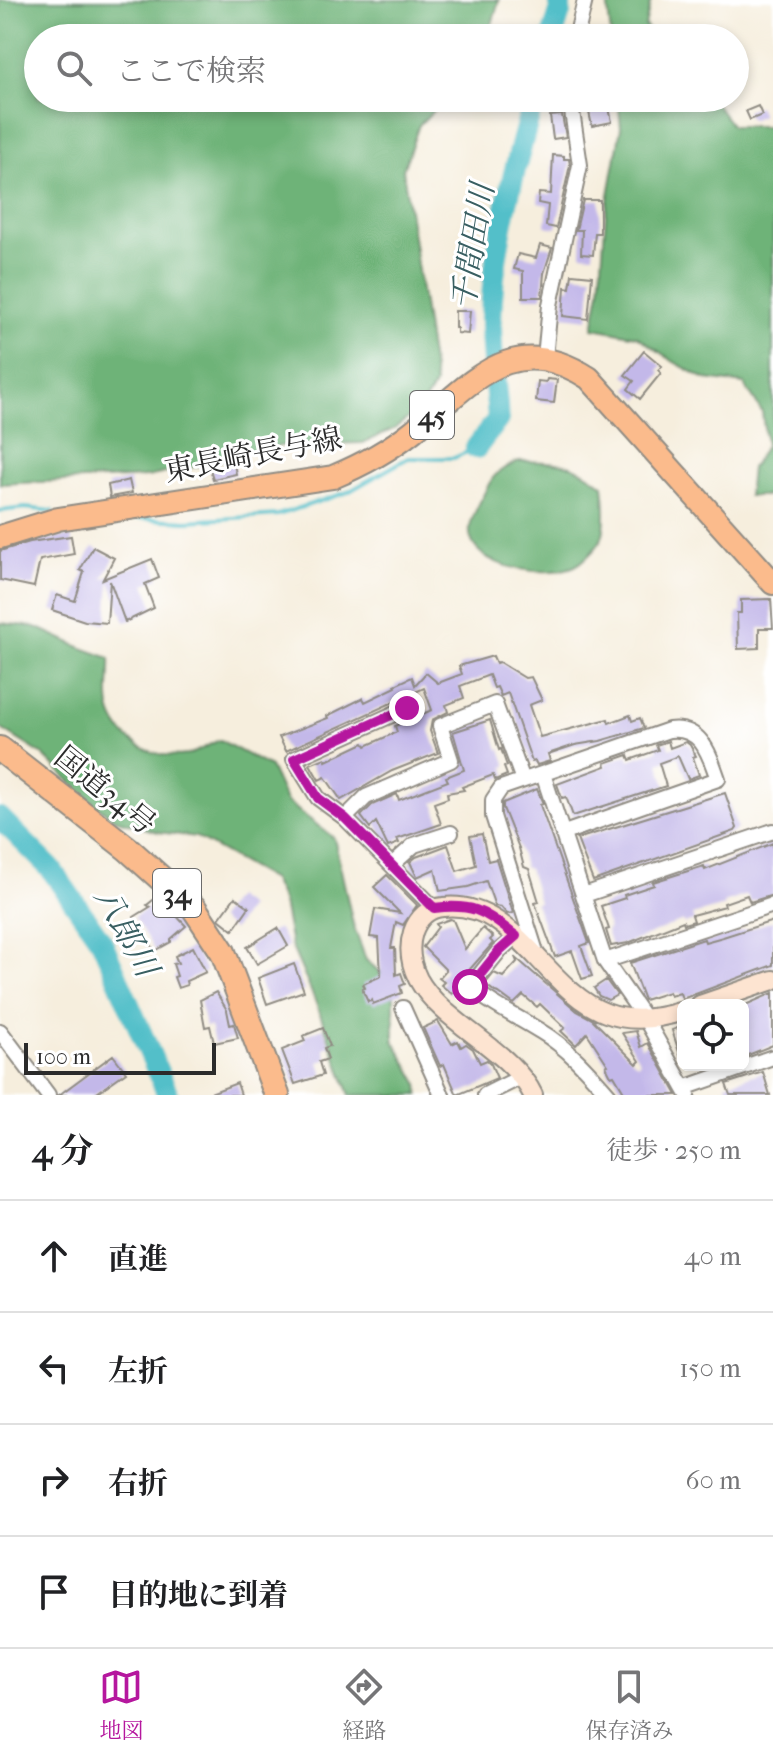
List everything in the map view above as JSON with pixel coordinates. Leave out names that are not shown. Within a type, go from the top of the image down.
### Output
[{"type":"highway","name":"国道34号","points":[[0,749],[128,849],[194,908],[223,952],[277,1095]]},
{"type":"main road","name":"東長崎長与線","points":[[0,537],[58,519],[333,477],[361,466],[388,450],[458,393],[502,363],[545,358],[568,365],[589,378],[773,583]]},
{"type":"street","points":[[579,24],[585,0]]},
{"type":"street","points":[[545,358],[550,305],[580,165],[572,112]]},
{"type":"street","points":[[345,818],[366,797],[451,760],[440,726],[495,704],[523,780]]},
{"type":"street","points":[[407,708],[294,759],[318,798],[345,818],[434,908]]},
{"type":"street","points":[[539,960],[493,816],[493,800],[501,788],[678,729],[686,730],[700,739],[718,779],[564,833]]},
{"type":"street","points":[[543,774],[605,961],[646,1020],[686,1092],[773,1057]]},
{"type":"street","points":[[584,895],[773,831]]},
{"type":"street","points":[[393,864],[414,845],[451,833]]},
{"type":"street","points":[[605,961],[773,905]]},
{"type":"street","points":[[533,1095],[521,1077],[434,999],[418,978],[412,963],[412,936],[422,916],[434,908],[473,908],[487,915],[516,936],[589,1004],[607,1013],[646,1020],[677,1013]]},
{"type":"street","points":[[516,936],[499,951],[470,987],[486,1001],[542,1031],[578,1060],[609,1095]]},
{"type":"street","points":[[718,999],[773,980]]},
{"type":"street","points":[[403,1008],[442,1095]]},
{"type":"street","points":[[0,1031],[48,1095]]},
{"type":"street","points":[[485,1095],[521,1077]]},
{"type":"green space","points":[[0,0],[499,0],[492,24],[24,24],[24,112],[432,112],[419,125],[403,170],[435,384],[421,408],[394,429],[363,443],[288,445],[246,451],[217,462],[147,477],[0,484]]},
{"type":"green space","points":[[612,0],[651,0],[645,24],[610,24],[608,8]]},
{"type":"green space","points":[[619,112],[722,112],[732,126],[773,126],[773,496],[748,496],[751,468],[766,445],[762,412],[744,384],[705,379],[637,336],[593,328],[600,291],[606,212],[621,128]]},
{"type":"green space","points":[[519,461],[564,464],[603,485],[603,535],[582,562],[564,570],[534,571],[502,564],[477,550],[470,530],[475,512],[497,473]]},
{"type":"green space","points":[[0,623],[36,627],[110,658],[110,707],[114,719],[128,738],[149,751],[174,756],[190,754],[220,740],[270,767],[286,801],[334,838],[353,924],[366,960],[380,972],[394,994],[394,1041],[418,1083],[419,1095],[350,1095],[291,945],[283,903],[272,880],[196,837],[158,832],[114,819],[90,801],[43,755],[0,728]]},
{"type":"building","points":[[758,106],[762,115],[750,120],[746,112]]},
{"type":"building","points":[[589,112],[610,112],[612,122],[592,126]]},
{"type":"building","points":[[562,115],[566,137],[553,139],[550,116]]},
{"type":"building","points":[[553,155],[564,156],[564,159],[569,159],[570,165],[556,228],[546,226],[548,205],[538,203],[539,193],[551,194]]},
{"type":"building","points":[[583,200],[600,200],[600,233],[595,233],[593,255],[581,254],[582,230],[576,230]]},
{"type":"building","points":[[540,245],[552,248],[544,273],[542,297],[523,297],[523,271],[514,269],[518,254],[536,258]]},
{"type":"building","points":[[572,274],[592,276],[588,319],[563,316],[565,287],[570,288]]},
{"type":"building","points":[[455,311],[470,311],[468,334],[457,333]]},
{"type":"building","points":[[644,351],[662,366],[658,370],[661,373],[640,399],[628,389],[634,381],[625,375]]},
{"type":"building","points":[[547,379],[557,380],[554,403],[536,401],[538,381],[546,382]]},
{"type":"building","points":[[234,464],[236,474],[213,479],[210,469]]},
{"type":"building","points":[[129,480],[132,493],[110,497],[108,485]]},
{"type":"building","points":[[71,536],[74,554],[40,560],[34,587],[0,580],[0,551],[30,542]]},
{"type":"building","points":[[93,547],[114,558],[103,579],[152,559],[159,578],[145,584],[154,608],[125,622],[110,581],[107,623],[85,621],[52,610],[57,595],[75,601],[84,572],[80,570]]},
{"type":"building","points":[[771,599],[773,628],[759,628],[759,648],[738,649],[737,613],[741,613],[741,600]]},
{"type":"building","points":[[493,656],[496,663],[525,678],[531,677],[542,700],[529,705],[540,737],[608,719],[609,723],[630,715],[632,721],[640,718],[644,728],[548,754],[550,761],[537,765],[535,761],[532,762],[508,693],[501,696],[489,675],[460,686],[464,698],[446,705],[448,712],[432,720],[430,731],[438,753],[392,771],[341,800],[325,777],[319,780],[310,764],[325,758],[326,761],[364,743],[366,746],[397,732],[395,726],[432,710],[424,688],[286,751],[279,737],[328,718],[363,698],[365,702],[412,677],[415,685],[426,673],[438,683],[462,674],[459,666]]},
{"type":"building","points":[[490,720],[507,766],[504,767],[507,775],[495,780],[493,775],[462,787],[464,790],[447,793],[448,798],[434,803],[441,824],[397,839],[399,843],[388,847],[376,822],[370,828],[361,816],[372,805],[397,794],[399,800],[448,781],[446,777],[464,770],[453,732]]},
{"type":"building","points":[[668,741],[670,748],[686,742],[690,745],[696,756],[693,757],[699,775],[688,779],[678,756],[659,763],[666,786],[573,816],[557,784],[628,755],[630,760],[658,750],[656,745]]},
{"type":"building","points":[[537,789],[589,943],[581,946],[592,976],[582,979],[572,951],[555,957],[535,903],[539,902],[529,869],[524,867],[503,808],[503,803]]},
{"type":"building","points":[[725,793],[737,828],[735,831],[593,881],[577,839]]},
{"type":"building","points":[[482,834],[488,861],[496,859],[513,913],[507,914],[501,907],[495,906],[486,881],[440,891],[435,869],[417,877],[410,862],[448,845],[457,871],[476,865],[470,836]]},
{"type":"building","points":[[773,843],[773,895],[750,902],[747,895],[724,903],[725,906],[692,915],[694,921],[684,924],[683,921],[628,943],[611,946],[601,906],[654,885],[653,882],[704,866],[705,870]]},
{"type":"building","points":[[387,875],[417,905],[403,925],[396,922],[391,948],[395,948],[396,975],[401,973],[405,984],[400,986],[402,993],[373,1004],[372,1000],[368,1002],[362,989],[365,988],[363,984],[381,976],[379,938],[370,937],[375,909],[400,913],[374,887]]},
{"type":"building","points":[[158,896],[186,926],[171,942],[155,951],[134,917],[150,907],[147,905]]},
{"type":"building","points":[[235,897],[249,907],[233,930],[219,919]]},
{"type":"building","points":[[450,919],[465,949],[483,928],[493,937],[490,940],[493,943],[452,994],[441,985],[444,982],[439,978],[446,970],[423,947],[438,927],[436,924]]},
{"type":"building","points":[[773,921],[773,965],[682,999],[680,993],[670,996],[669,992],[644,1000],[630,963],[704,939],[705,942]]},
{"type":"building","points":[[278,928],[288,946],[257,964],[247,947]]},
{"type":"building","points":[[193,947],[206,972],[178,988],[174,977],[177,976],[173,964],[178,963],[175,956]]},
{"type":"building","points":[[515,957],[577,1011],[592,1019],[637,1064],[640,1061],[622,1033],[636,1031],[641,1047],[648,1043],[677,1095],[626,1095],[614,1075],[611,1076],[608,1065],[587,1033],[576,1045],[561,1031],[565,1028],[540,1004],[537,1007],[523,995],[514,1004],[485,984],[494,973],[503,977],[517,962]]},
{"type":"building","points":[[294,964],[304,991],[267,1004],[258,978]]},
{"type":"building","points":[[606,980],[617,995],[608,1000],[599,996],[594,988]]},
{"type":"building","points":[[216,992],[227,1010],[230,1025],[234,1024],[238,1038],[214,1043],[210,1026],[205,1027],[200,1000]]},
{"type":"building","points":[[773,993],[773,1045],[749,1055],[749,1003]]},
{"type":"building","points":[[438,1021],[452,1044],[458,1041],[461,1047],[466,1044],[473,1049],[480,1063],[487,1060],[491,1064],[497,1078],[457,1095],[444,1064],[440,1066],[423,1028]]},
{"type":"building","points":[[323,1028],[330,1046],[324,1048],[328,1059],[319,1062],[323,1075],[295,1084],[282,1050],[305,1041],[303,1036]]},
{"type":"building","points":[[677,1028],[677,1046],[672,1030]]},
{"type":"building","points":[[113,1055],[126,1072],[94,1095],[59,1095]]},
{"type":"building","points":[[763,1072],[770,1095],[730,1095],[726,1084]]},
{"type":"building","points":[[237,1083],[241,1095],[208,1094]]},
{"type":"waterway","name":"千間田川","points":[[556,24],[560,0]]},
{"type":"waterway","name":"千間田川","points":[[476,448],[498,419],[491,321],[495,264],[530,112]]},
{"type":"waterway","points":[[129,518],[187,521],[278,515],[348,492],[408,458],[454,458],[476,448]]},
{"type":"waterway","points":[[0,511],[25,508],[52,511]]},
{"type":"waterway","name":"八郎川","points":[[0,818],[51,869],[102,942],[168,1095]]},
{"type":"route","points":[[407,708],[294,759],[318,798],[345,818],[434,908],[473,908],[516,936],[499,951],[470,987]]}]
